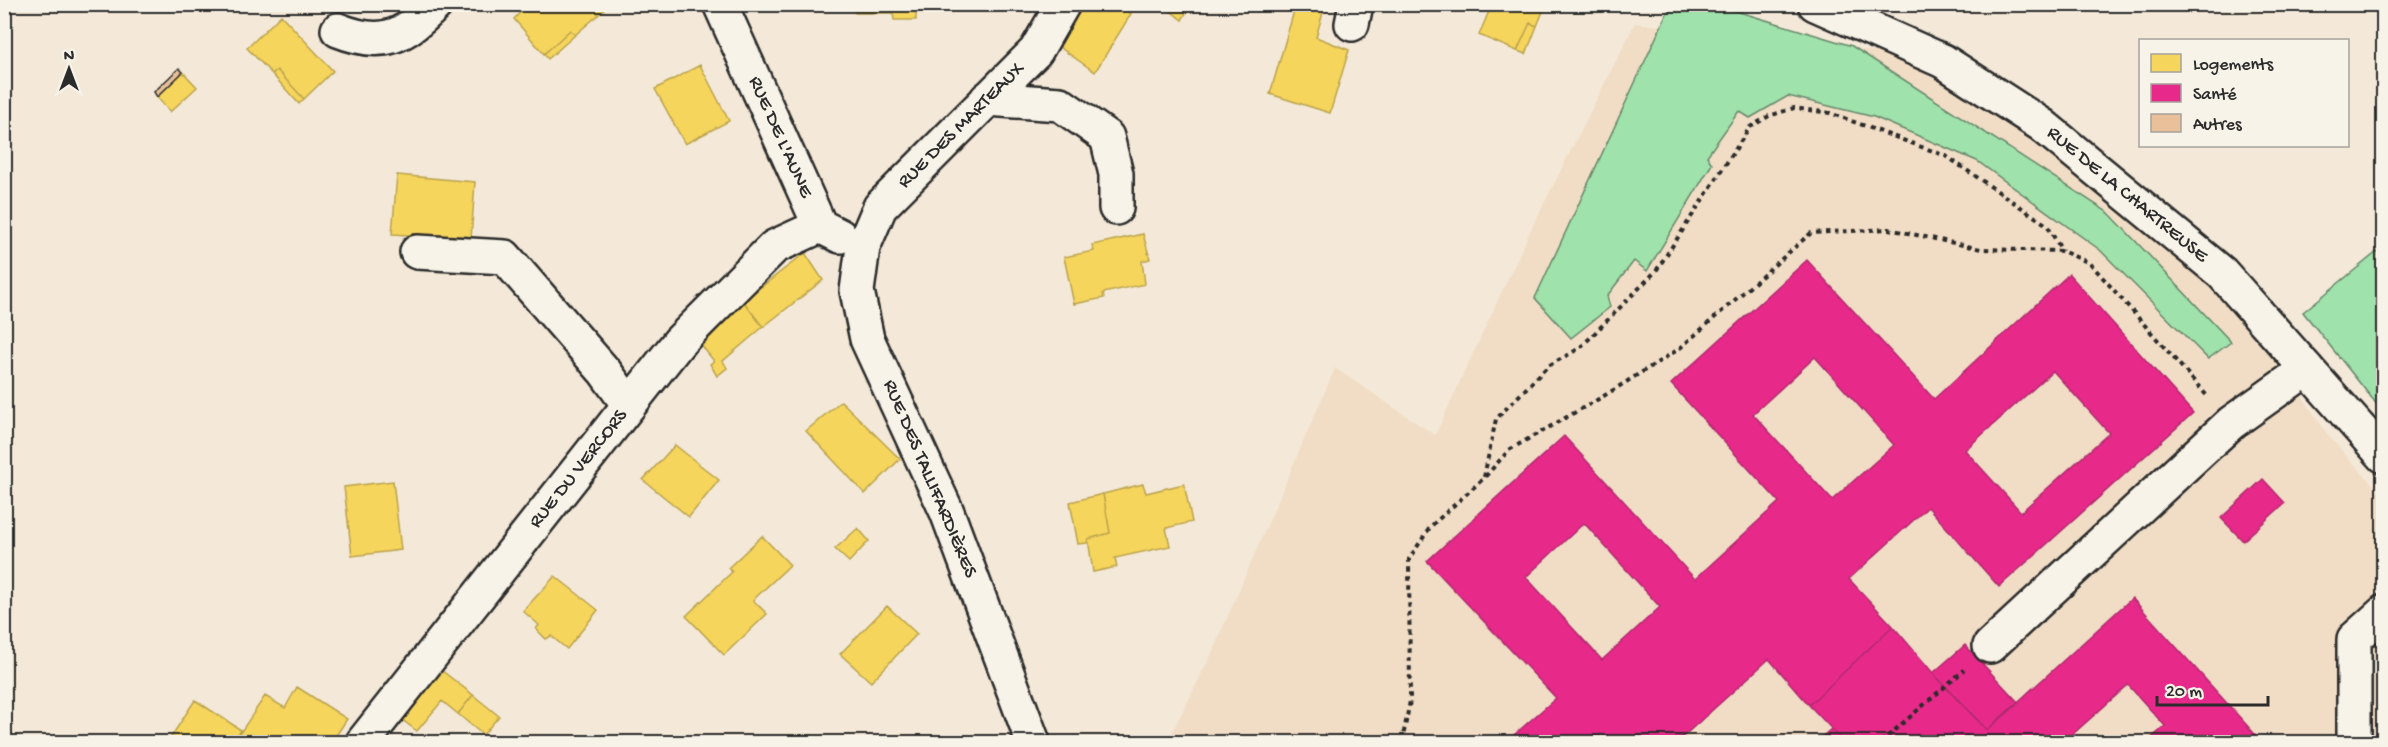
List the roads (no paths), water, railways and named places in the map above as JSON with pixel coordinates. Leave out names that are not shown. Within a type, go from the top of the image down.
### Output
[{"type":"street","points":[[338,30],[353,36],[369,38],[397,36],[421,20],[436,4]]},
{"type":"street","name":"RUE DE L'AUNE","points":[[720,4],[820,226]]},
{"type":"street","name":"RUE DES MARTEAUX","points":[[863,247],[879,207],[1036,51],[1063,4]]},
{"type":"street","name":"RUE DE LA CHARTREUSE","points":[[1815,4],[1943,61],[2042,124],[2222,273],[2384,456]]},
{"type":"street","points":[[987,99],[1060,104],[1107,137],[1116,174],[1116,208]]},
{"type":"street","points":[[820,226],[863,247]]},
{"type":"street","name":"RUE DU VERCORS","points":[[363,742],[679,342],[774,247],[820,226]]},
{"type":"street","name":"RUE DES TALLIFARDIÈRES","points":[[863,247],[857,291],[867,339],[947,512],[1033,742]]},
{"type":"street","points":[[417,252],[505,257],[605,372],[630,405]]},
{"type":"street","points":[[1990,646],[2231,423],[2307,369]]},
{"type":"street","points":[[2354,742],[2354,639],[2384,612]]}]
